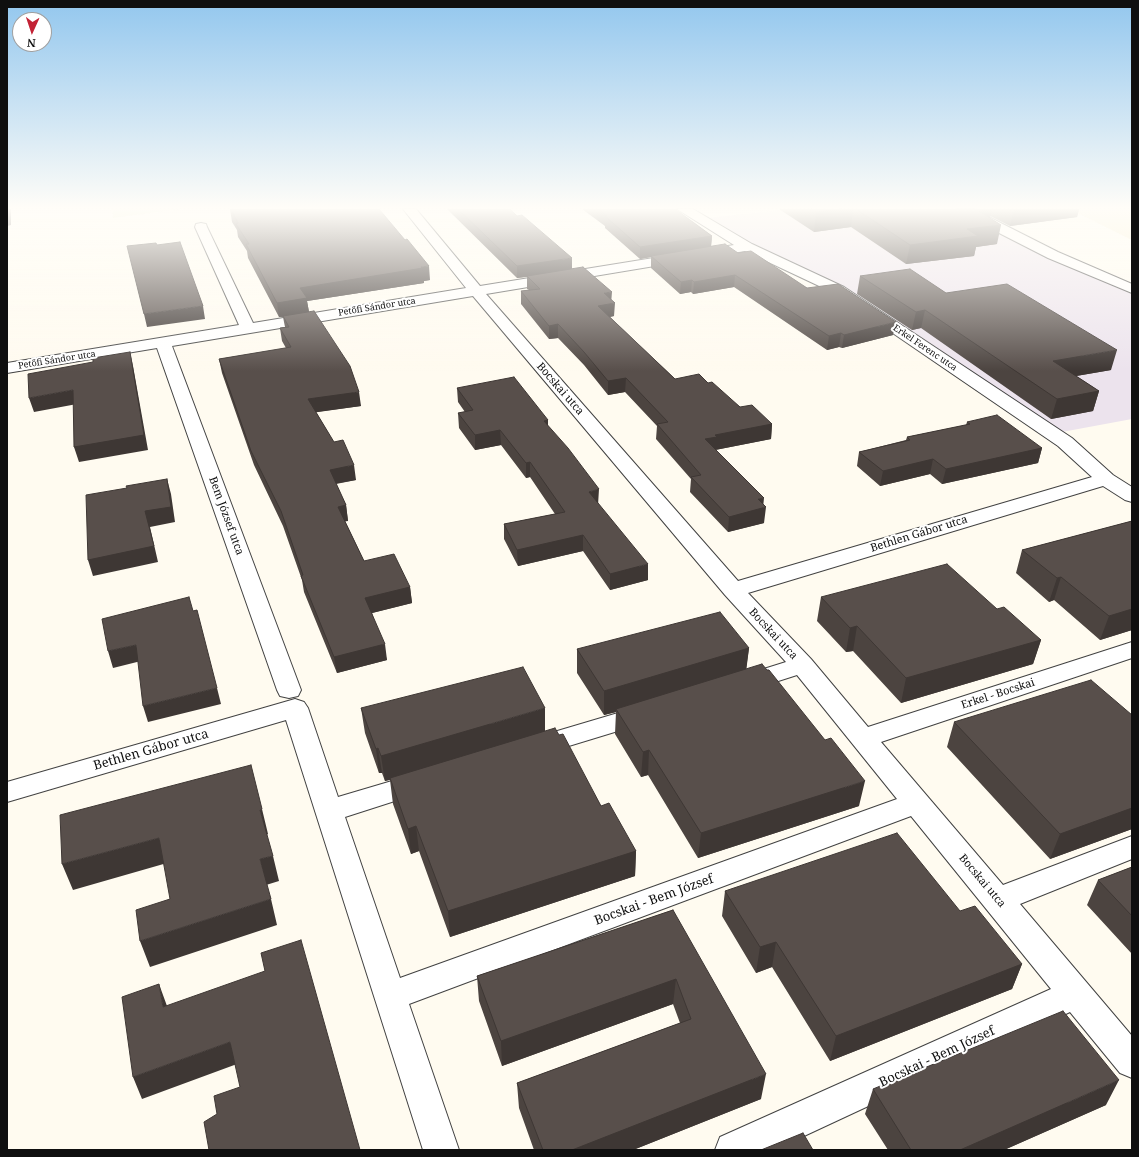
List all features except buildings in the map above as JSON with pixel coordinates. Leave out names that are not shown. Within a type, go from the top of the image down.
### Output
[{"type":"street","points":[[218,263],[248,328]]},
{"type":"street","name":"Bocskai utca","points":[[453,263],[733,590],[802,665],[1132,1062]]},
{"type":"street","name":"Petőfi Sándor utca","points":[[7,368],[648,263]]},
{"type":"street","name":"Erkel Ferenc utca","points":[[781,263],[839,290],[1065,442],[1106,479],[1132,496]]},
{"type":"street","points":[[1072,263],[1132,289]]},
{"type":"street","name":"Bem József utca","points":[[163,342],[292,699],[441,1150]]},
{"type":"street","name":"Bethlen Gábor utca","points":[[733,590],[1106,479]]},
{"type":"street","name":"Erkel - Bocskai","points":[[863,738],[1132,650]]},
{"type":"street","points":[[722,690],[802,665]]},
{"type":"street","name":"Bethlen Gábor utca","points":[[7,792],[292,699]]},
{"type":"street","points":[[518,753],[669,707]]},
{"type":"street","points":[[329,811],[442,776]]},
{"type":"street","name":"Bocskai - Bem József","points":[[390,996],[917,803]]},
{"type":"street","points":[[998,900],[1132,847]]},
{"type":"street","name":"Bocskai - Bem József","points":[[733,1150],[1075,994]]},
{"type":"shaded area","points":[[785,263],[1077,263],[1132,289],[1132,419],[1062,432],[864,299]]}]
